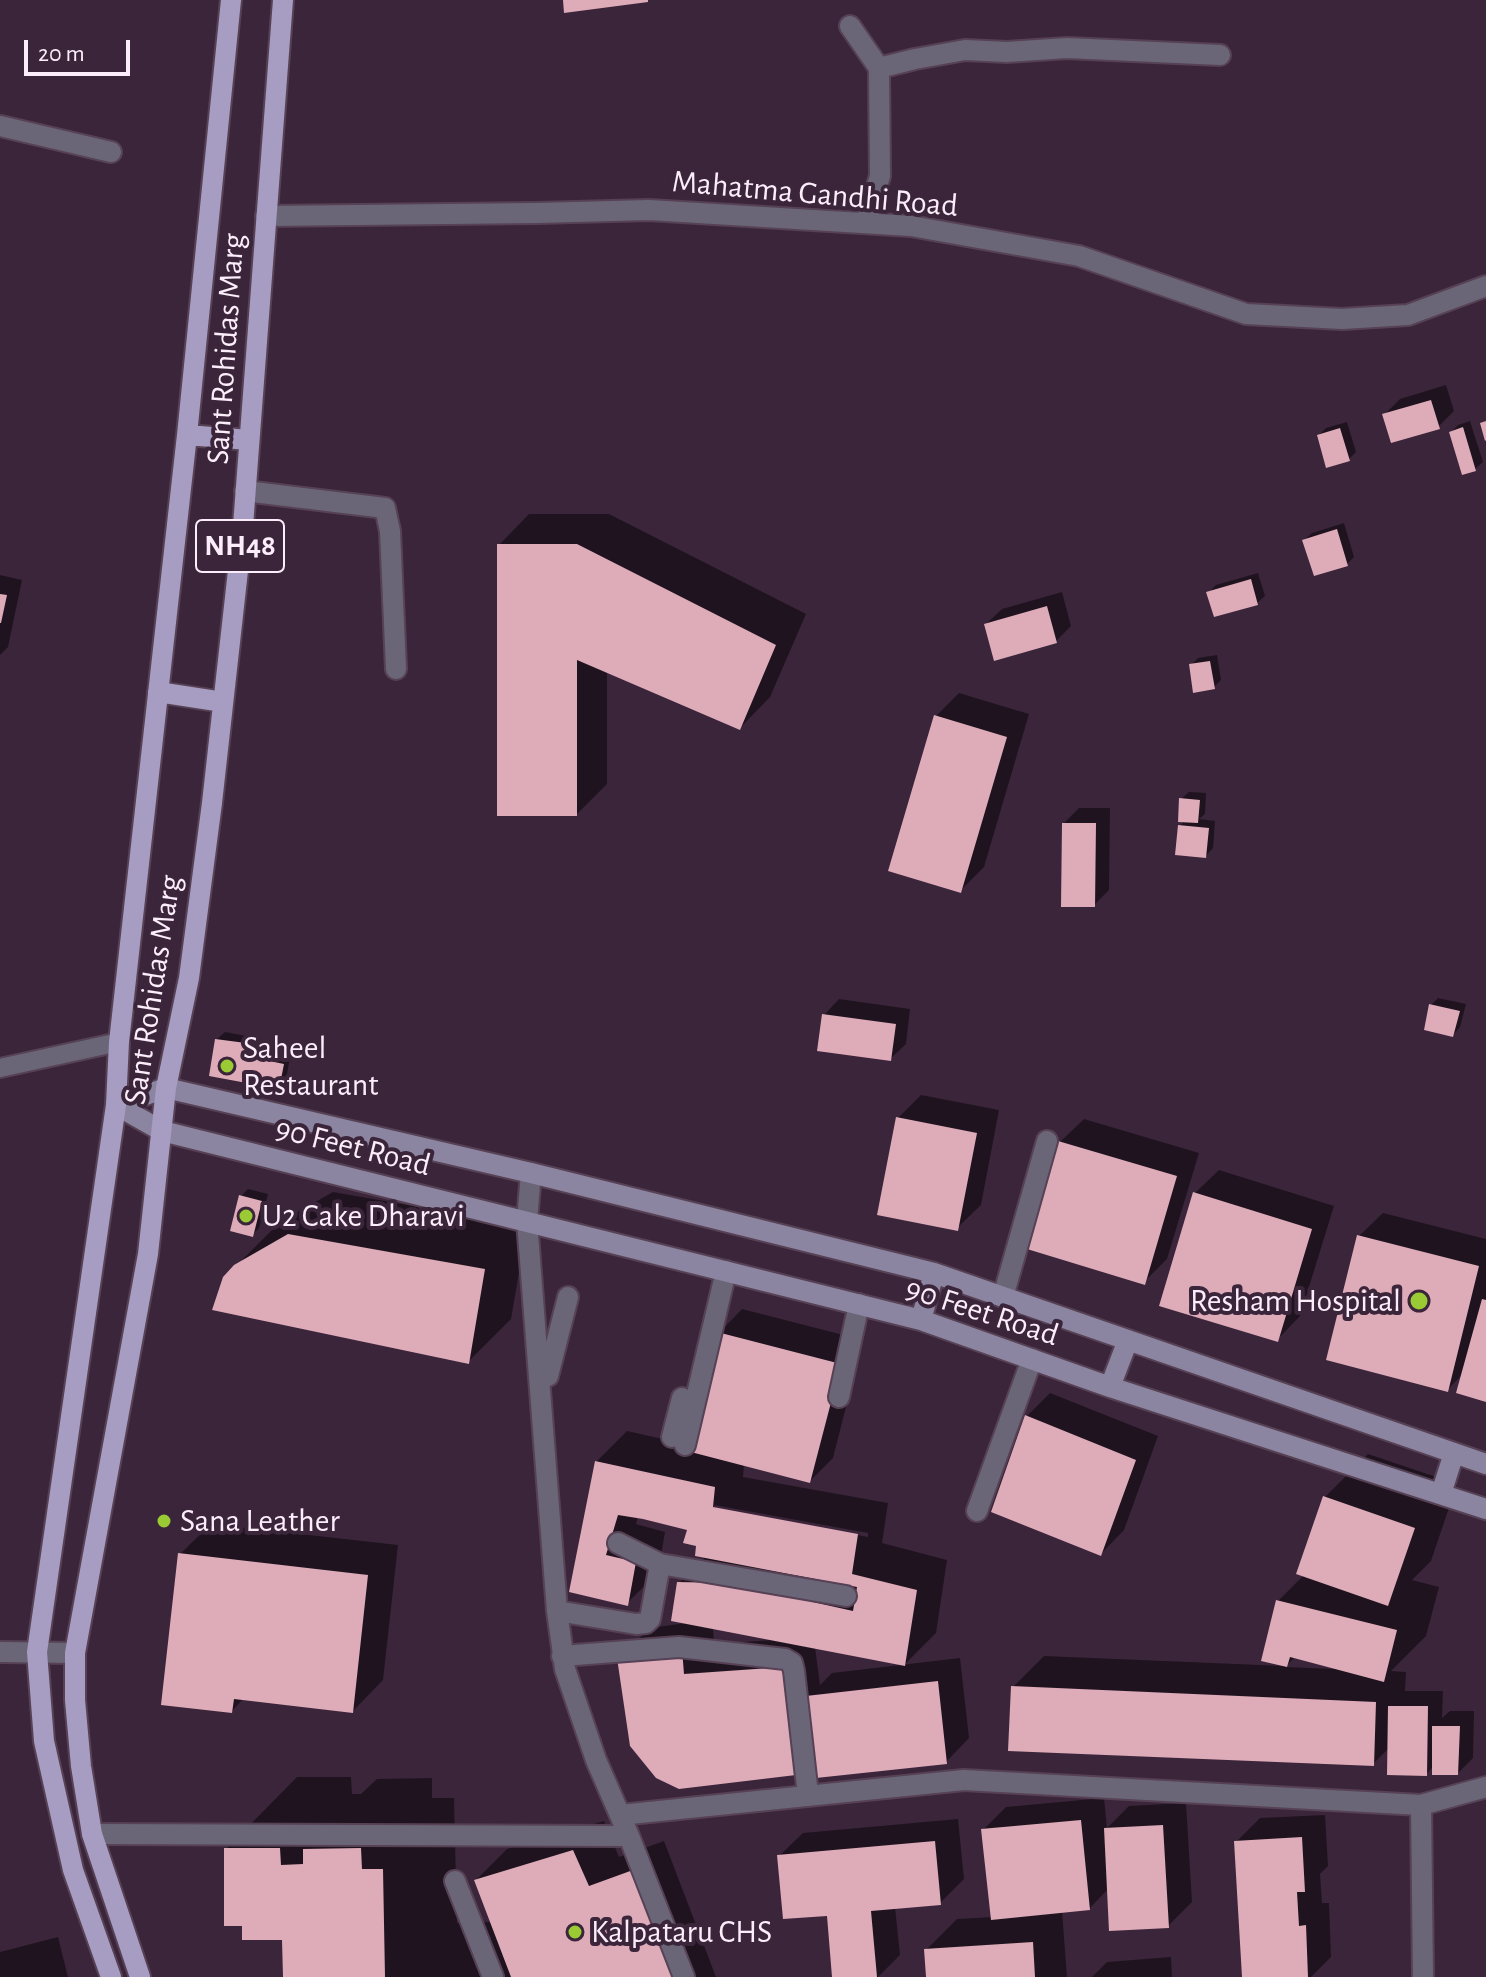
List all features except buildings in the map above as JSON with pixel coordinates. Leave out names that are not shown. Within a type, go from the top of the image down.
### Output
[{"type":"main road","name":"Sant Rohidas Marg","points":[[111,1977],[73,1870],[44,1741],[37,1652],[116,1105],[119,1042],[187,435],[231,0]]},
{"type":"main road","name":"Sant Rohidas Marg","points":[[140,1977],[92,1834],[77,1727],[75,1653],[148,1254],[166,1088],[189,978],[212,803],[245,491],[283,0]]},
{"type":"main road","points":[[187,435],[249,440]]},
{"type":"main road","points":[[158,692],[223,702]]},
{"type":"main road","points":[[116,1105],[166,1088]]},
{"type":"main road","name":"90 Feet Road","points":[[166,1088],[531,1173],[934,1273],[1486,1464]]},
{"type":"main road","name":"90 Feet Road","points":[[116,1105],[162,1131],[921,1320],[1110,1387],[1486,1509]]},
{"type":"main road","points":[[921,1320],[934,1273]]},
{"type":"main road","points":[[1110,1387],[1128,1340]]},
{"type":"main road","points":[[1441,1494],[1454,1453]]},
{"type":"street","points":[[850,26],[879,68],[880,176],[866,223]]},
{"type":"street","points":[[879,68],[965,50],[1007,52],[1067,48],[1220,55]]},
{"type":"street","points":[[0,126],[111,152]]},
{"type":"street","name":"Mahatma Gandhi Road","points":[[266,216],[649,210],[911,226],[1079,256],[1246,314],[1342,319],[1408,315],[1486,286]]},
{"type":"street","points":[[245,491],[385,508],[390,531],[396,669]]},
{"type":"street","points":[[1003,1297],[1047,1141]]},
{"type":"street","points":[[531,1173],[527,1221],[548,1376]]},
{"type":"street","points":[[679,1441],[720,1269]]},
{"type":"street","points":[[568,1297],[546,1346],[557,1611],[562,1656],[596,1760],[684,1977]]},
{"type":"street","points":[[839,1397],[859,1304]]},
{"type":"street","points":[[977,1511],[1032,1359]]},
{"type":"street","points":[[618,1543],[660,1564],[846,1596]]},
{"type":"street","points":[[557,1611],[646,1623],[650,1619],[660,1564]]},
{"type":"street","points":[[562,1656],[679,1647],[785,1659],[792,1663],[794,1671],[808,1795]]},
{"type":"street","points":[[0,1652],[75,1653]]},
{"type":"street","points":[[620,1815],[964,1780],[1421,1805],[1486,1787]]},
{"type":"street","points":[[1421,1805],[1423,1977]]},
{"type":"street","points":[[92,1834],[629,1836]]},
{"type":"street","points":[[455,1881],[493,1977]]},
{"type":"lane","points":[[0,1068],[119,1042]]},
{"type":"place","name":"Saheel Restaurant","points":[[227,1066]]},
{"type":"place","name":"U2 Cake Dharavi","points":[[246,1216]]},
{"type":"place","name":"Resham Hospital","points":[[1419,1301]]},
{"type":"place","name":"Sana Leather","points":[[164,1521]]},
{"type":"place","name":"Kalpataru CHS","points":[[575,1932]]}]
